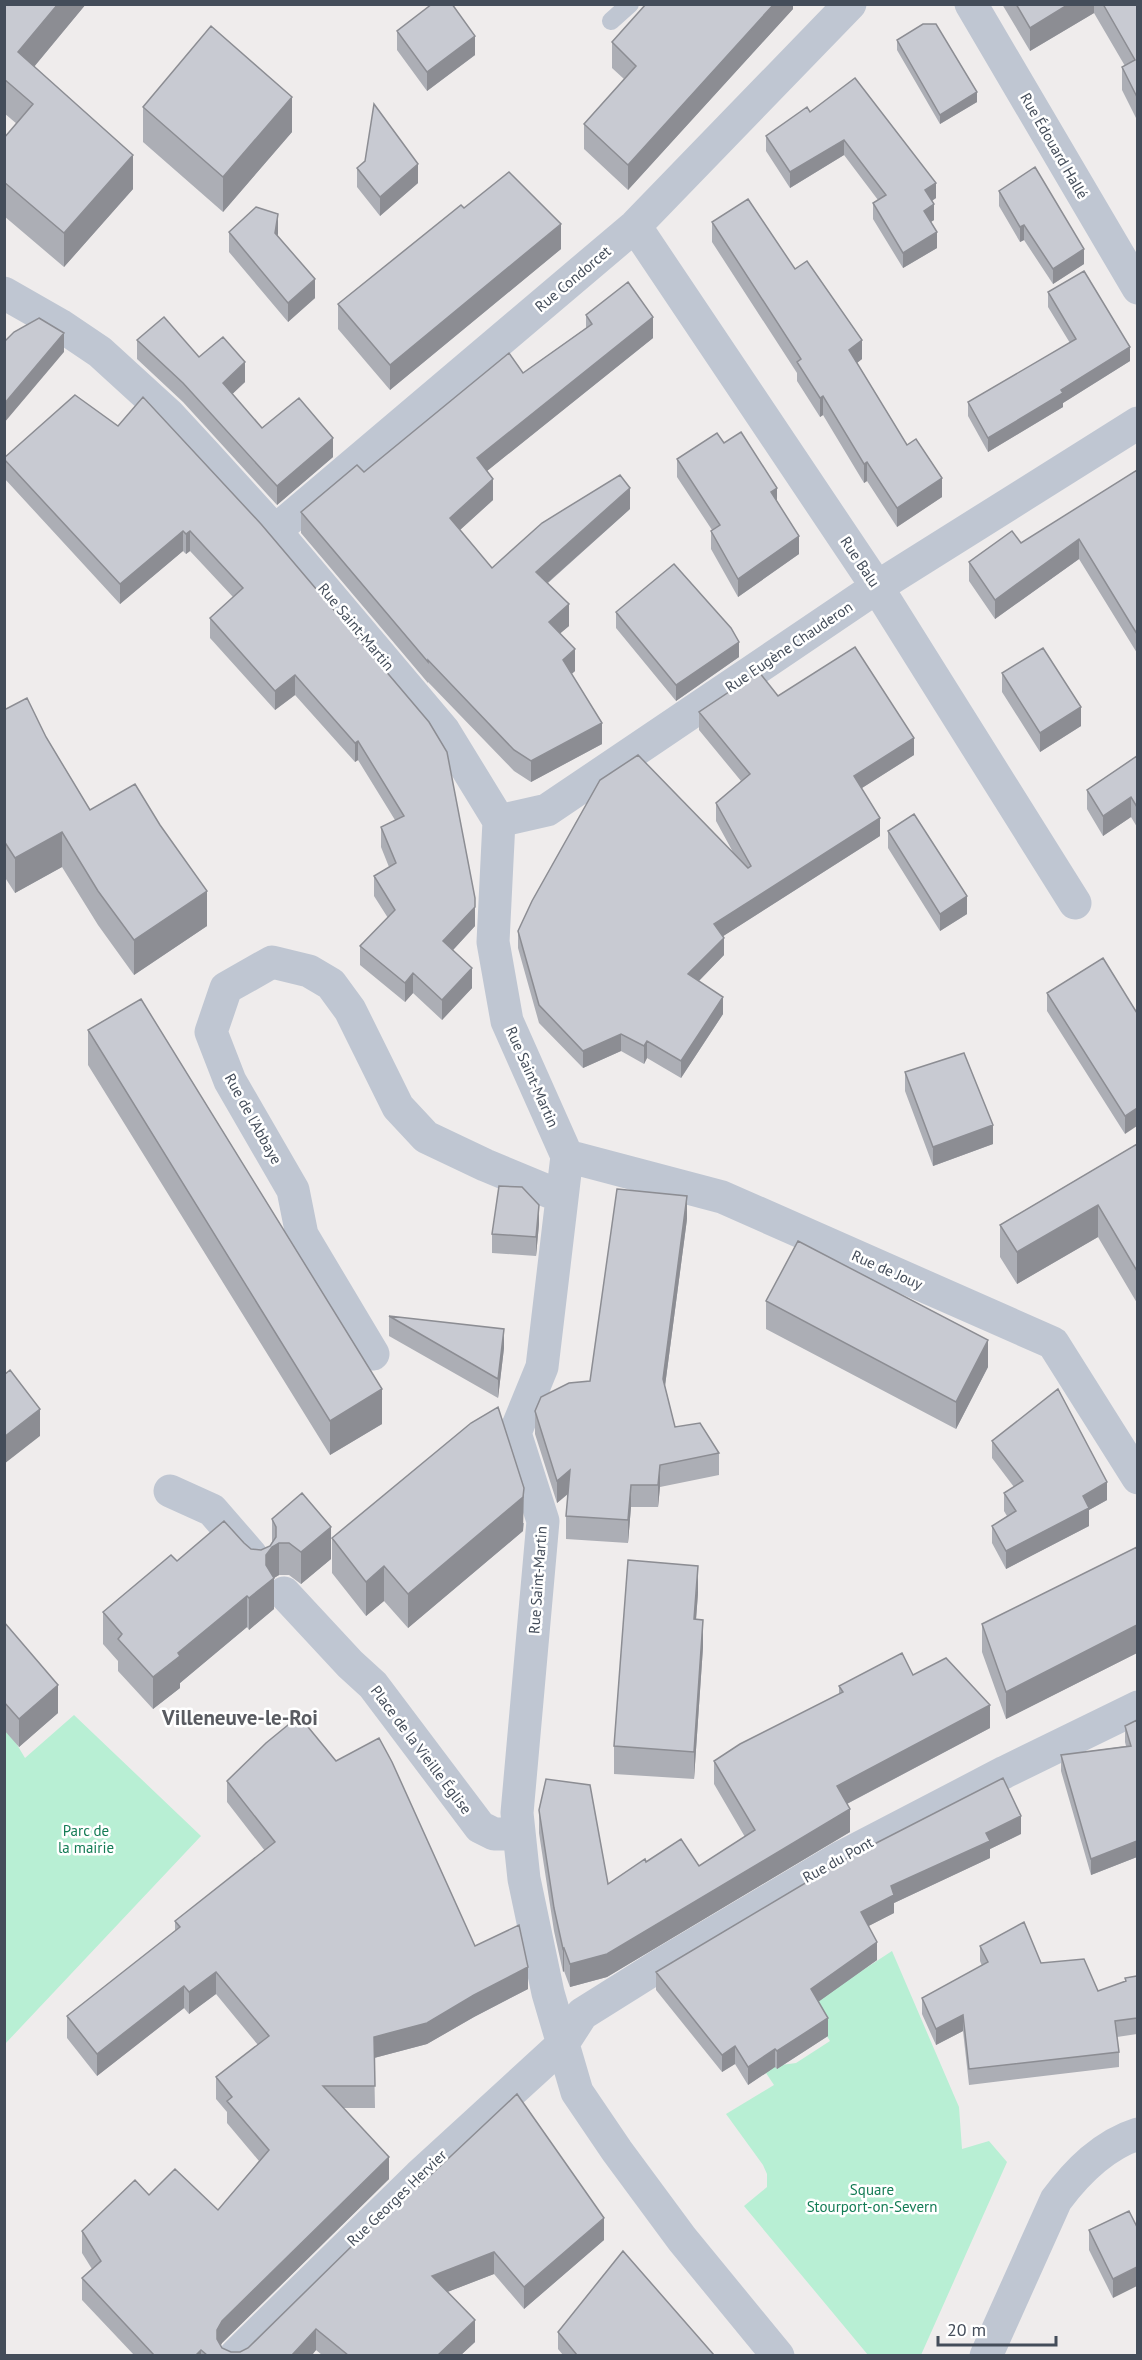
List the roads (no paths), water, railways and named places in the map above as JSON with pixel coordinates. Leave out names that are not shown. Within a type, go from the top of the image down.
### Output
[{"type":"street","name":"Rue Condorcet","points":[[274,531],[635,226],[850,4]]},
{"type":"street","name":"Rue Édouard Hallé","points":[[971,4],[1137,288]]},
{"type":"street","name":"Rue Balu","points":[[635,226],[877,587],[1076,903]]},
{"type":"street","name":"Rue Saint-Martin","points":[[4,293],[60,325],[100,352],[170,415],[274,531],[444,731],[499,821],[493,942],[507,1022],[567,1156],[542,1367],[515,1433],[543,1521],[519,1789],[518,1834],[524,1879],[548,1993],[578,2092],[617,2151],[681,2239],[778,2355]]},
{"type":"street","name":"Rue Eugène Chauderon","points":[[499,821],[548,810],[877,587],[1137,423]]},
{"type":"street","name":"Rue de l'Abbaye","points":[[373,1354],[302,1235],[293,1190],[230,1081],[211,1032],[226,988],[272,962],[309,971],[331,984],[350,1010],[398,1107],[426,1137],[484,1165],[562,1197]]},
{"type":"street","name":"Rue de Jouy","points":[[567,1156],[722,1197],[1053,1343],[1137,1478]]},
{"type":"street","points":[[170,1491],[212,1509],[258,1563]]},
{"type":"street","name":"Place de la Vieille Église","points":[[284,1593],[350,1664],[373,1685],[480,1827],[494,1834],[518,1834]]},
{"type":"street","name":"Rue du Pont","points":[[562,2045],[582,2014],[840,1858],[1005,1772],[1137,1707]]},
{"type":"street","name":"Rue Georges Hervier","points":[[236,2355],[418,2176],[562,2045]]},
{"type":"street","points":[[986,2355],[1056,2200],[1073,2177],[1096,2157],[1127,2137],[1137,2134]]},
{"type":"lane","points":[[611,21],[630,4]]},
{"type":"district","name":"Villeneuve-le-Roi","points":[[240,1718]]},
{"type":"park label","name":"Parc de la mairie","points":[[86,1840]]},
{"type":"park label","name":"Square Stourport-on-Severn","points":[[872,2198]]}]
